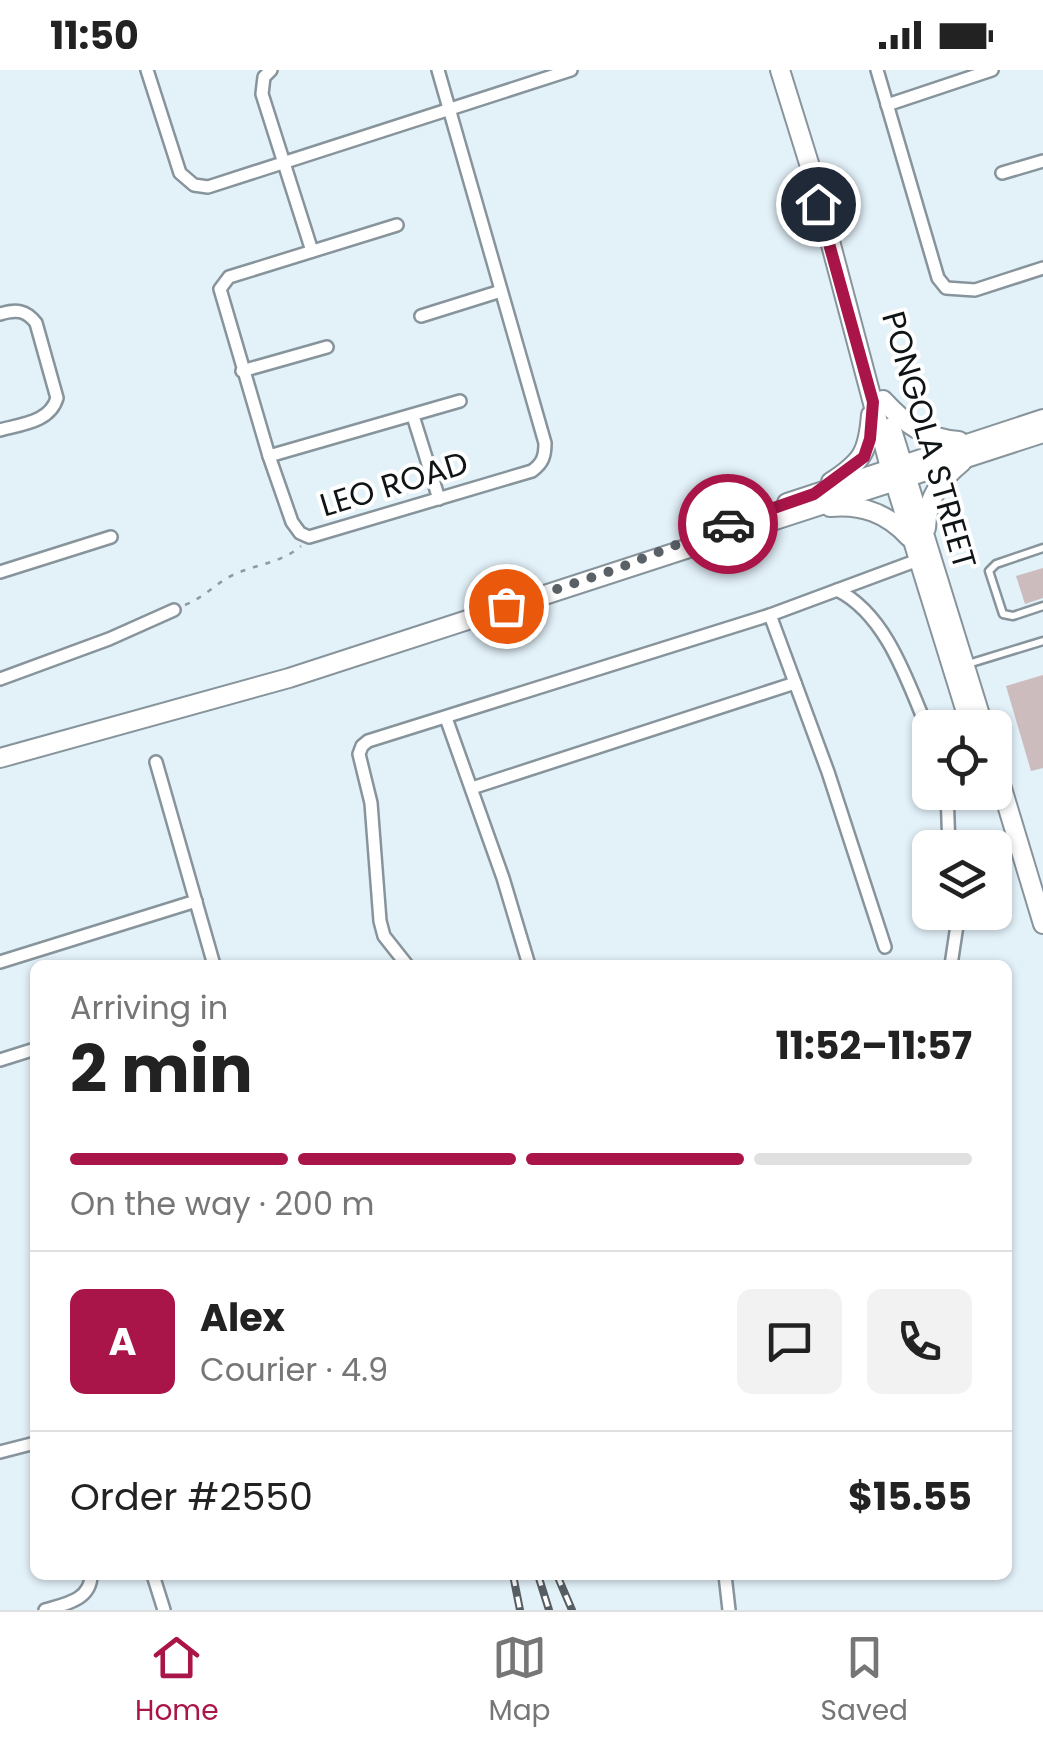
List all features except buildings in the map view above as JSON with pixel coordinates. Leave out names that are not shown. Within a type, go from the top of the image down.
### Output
[{"type":"street","points":[[147,70],[180,172],[187,181],[208,187],[570,70]]},
{"type":"street","points":[[271,70],[264,77],[262,94],[312,251]]},
{"type":"street","name":"LEO ROAD","points":[[397,225],[222,282],[220,297],[269,456],[292,522],[300,534],[308,537],[532,470],[546,454],[438,70]]},
{"type":"street","name":"PONGOLA STREET","points":[[780,70],[850,278],[878,401],[958,666],[967,710]]},
{"type":"street","points":[[876,70],[938,278],[946,288],[975,290],[1043,268]]},
{"type":"street","points":[[886,105],[992,70]]},
{"type":"street","points":[[1002,173],[1043,161]]},
{"type":"street","points":[[421,316],[502,291]]},
{"type":"street","points":[[0,314],[18,310],[36,324],[57,398],[54,409],[44,417],[0,430]]},
{"type":"street","points":[[242,371],[327,347]]},
{"type":"street","points":[[269,456],[460,401]]},
{"type":"street","points":[[812,501],[864,457],[878,401],[923,434],[970,449],[1043,433]]},
{"type":"street","points":[[413,416],[439,499]]},
{"type":"street","points":[[0,758],[289,678],[614,570],[735,521],[812,501],[970,449],[1043,419]]},
{"type":"street","points":[[812,501],[862,507],[919,540],[934,492],[970,449]]},
{"type":"street","points":[[0,572],[112,537]]},
{"type":"street","name":"PONGOLA STREET","points":[[919,540],[918,560],[976,710]]},
{"type":"street","points":[[403,960],[384,936],[380,921],[370,803],[359,754],[368,740],[770,616],[918,560]]},
{"type":"street","points":[[837,590],[849,596],[873,621],[919,710]]},
{"type":"street","points":[[0,679],[174,610]]},
{"type":"street","points":[[770,616],[885,947]]},
{"type":"street","points":[[472,788],[795,683]]},
{"type":"street","points":[[446,718],[527,960]]},
{"type":"street","points":[[156,762],[213,960]]},
{"type":"street","points":[[997,810],[1043,937]]},
{"type":"street","points":[[1009,810],[1043,924]]},
{"type":"street","points":[[0,962],[196,901]]},
{"type":"street","points":[[953,960],[957,930]]},
{"type":"street","points":[[0,1060],[30,1051]]},
{"type":"street","points":[[0,1452],[30,1444]]},
{"type":"street","points":[[45,1610],[82,1596],[90,1580]]},
{"type":"street","points":[[155,1580],[164,1610]]},
{"type":"street","points":[[726,1580],[729,1610]]},
{"type":"lane","points":[[1043,548],[996,564],[989,572],[1003,614],[1013,616],[1043,606]]},
{"type":"lane","points":[[958,666],[1043,640]]},
{"type":"path","points":[[174,610],[206,596],[232,575],[281,559],[308,537]]},
{"type":"railway","points":[[514,1580],[520,1610]]},
{"type":"railway","points":[[540,1580],[549,1610]]},
{"type":"railway","points":[[559,1580],[572,1610]]},
{"type":"way so far","points":[[506,606],[614,570],[728,524]]},
{"type":"route","points":[[728,524],[814,494],[864,457],[870,439],[873,402],[818,204]]}]
